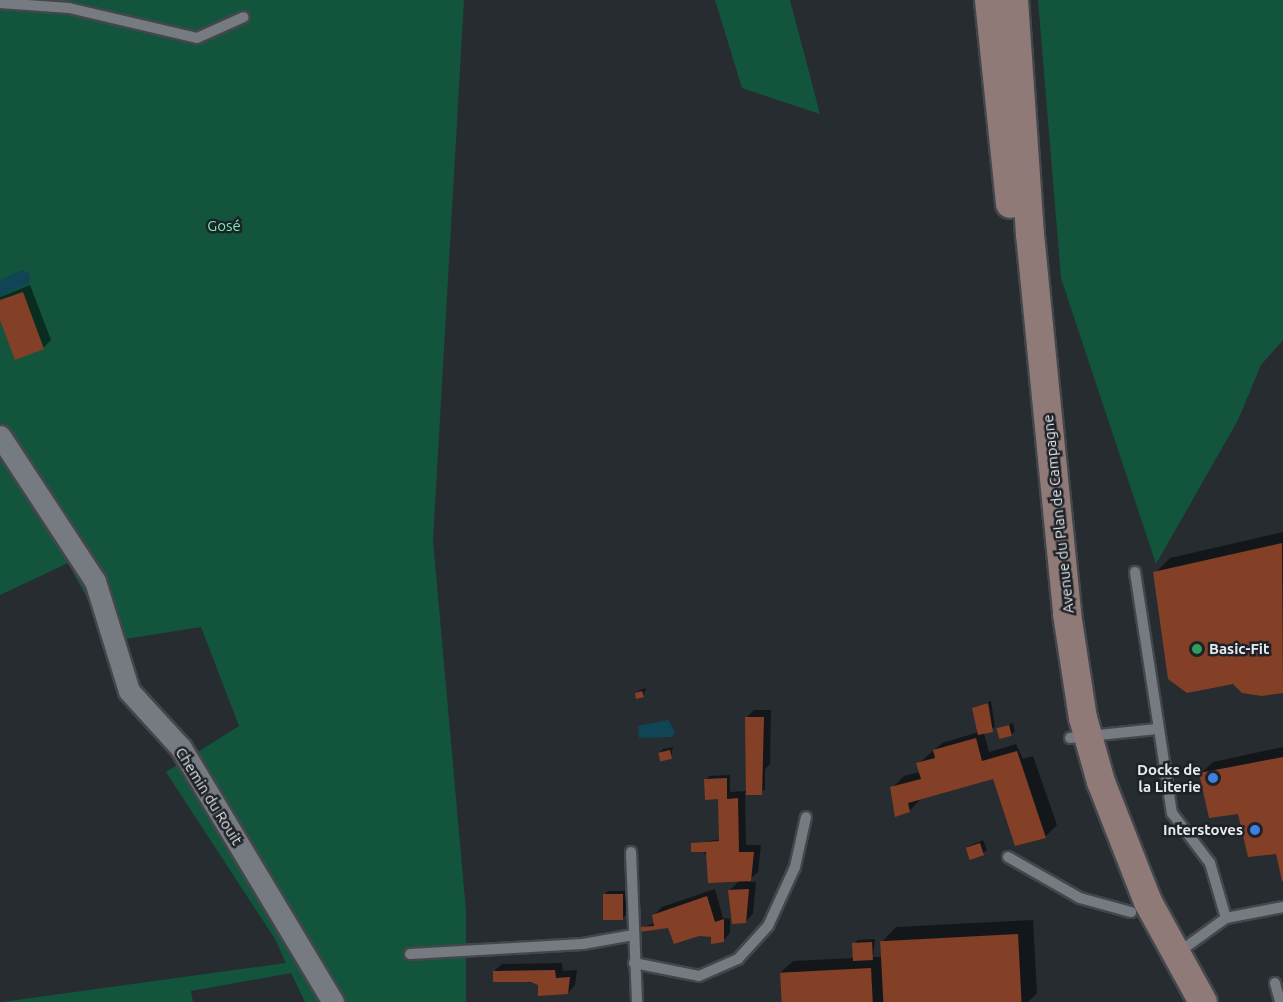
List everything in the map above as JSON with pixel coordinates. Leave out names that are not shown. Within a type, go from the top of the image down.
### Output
[{"type":"main road","name":"Avenue du Plan de Campagne","points":[[989,0],[1050,618],[1080,737],[1131,912],[1181,1002]]},
{"type":"main road","name":"Avenue du Plan de Campagne","points":[[1014,0],[1030,234],[1067,614],[1083,718],[1080,737],[1149,902],[1203,1002]]},
{"type":"street","name":"Chemin du Rouit","points":[[0,436],[95,581],[129,691],[181,748],[318,970],[333,1002]]},
{"type":"lane","points":[[0,3],[69,8],[197,38],[244,17]]},
{"type":"lane","points":[[1135,572],[1157,729],[1172,813],[1210,862],[1226,918]]},
{"type":"lane","points":[[1080,737],[1157,729]]},
{"type":"lane","points":[[634,963],[699,976],[738,958],[768,926],[795,867],[806,817]]},
{"type":"lane","points":[[631,852],[637,1002]]},
{"type":"lane","points":[[1008,857],[1080,898],[1131,912]]},
{"type":"lane","points":[[1176,954],[1226,918],[1283,907]]},
{"type":"lane","points":[[410,954],[583,944],[633,935]]},
{"type":"lane","points":[[1275,983],[1280,1002]]},
{"type":"green space","name":"Gosé","points":[[0,0],[464,0],[433,540],[466,911],[466,1002],[305,1002],[291,973],[191,991],[193,1002],[2,1002],[286,963],[275,939],[166,772],[239,726],[201,627],[106,642],[94,611],[68,563],[0,595]]},
{"type":"green space","points":[[715,0],[790,0],[820,114],[742,88]]},
{"type":"green space","points":[[1038,0],[1283,0],[1283,340],[1261,365],[1238,420],[1156,564],[1061,278]]},
{"type":"water","points":[[22,270],[30,274],[30,283],[0,296],[0,280]]},
{"type":"water","points":[[668,720],[675,731],[673,737],[639,738],[638,726]]},
{"type":"building","points":[[23,292],[44,349],[15,360],[0,320],[0,300]]},
{"type":"building","points":[[1282,543],[1283,693],[1262,696],[1242,693],[1233,684],[1187,693],[1168,679],[1153,572]]},
{"type":"building","points":[[642,691],[644,697],[636,699],[635,693]]},
{"type":"building","points":[[988,703],[993,732],[978,735],[972,708]]},
{"type":"building","points":[[745,717],[764,717],[762,795],[746,795]]},
{"type":"building","points":[[1009,725],[1012,736],[999,739],[996,728]]},
{"type":"building","points":[[976,738],[982,761],[1017,751],[1046,838],[1015,846],[993,779],[908,803],[910,812],[895,817],[890,787],[921,779],[916,763],[935,758],[933,750]]},
{"type":"building","points":[[670,750],[672,759],[660,761],[658,753]]},
{"type":"building","points":[[1283,757],[1282,881],[1276,854],[1248,857],[1238,814],[1209,818],[1199,773]]},
{"type":"building","points":[[727,778],[727,799],[738,798],[739,852],[754,852],[751,881],[708,883],[706,852],[691,852],[691,843],[719,841],[718,799],[705,800],[704,779]]},
{"type":"building","points":[[980,843],[984,855],[970,860],[966,848]]},
{"type":"building","points":[[749,889],[746,923],[732,924],[728,890]]},
{"type":"building","points":[[603,894],[623,894],[623,920],[603,920]]},
{"type":"building","points":[[707,896],[715,922],[724,919],[724,942],[711,944],[711,937],[699,936],[674,944],[668,928],[639,932],[639,927],[654,926],[652,915]]},
{"type":"building","points":[[1018,934],[1022,1002],[883,1002],[880,941]]},
{"type":"building","points":[[872,942],[873,960],[853,961],[852,943]]},
{"type":"building","points":[[871,968],[873,1002],[782,1002],[780,973]]},
{"type":"building","points":[[555,970],[556,978],[570,977],[568,994],[538,996],[538,985],[531,982],[493,982],[493,971]]},
{"type":"place","name":"Basic-Fit","points":[[1197,649]]},
{"type":"place","name":"Docks de la Literie","points":[[1213,778]]},
{"type":"place","name":"Interstoves","points":[[1255,830]]}]
